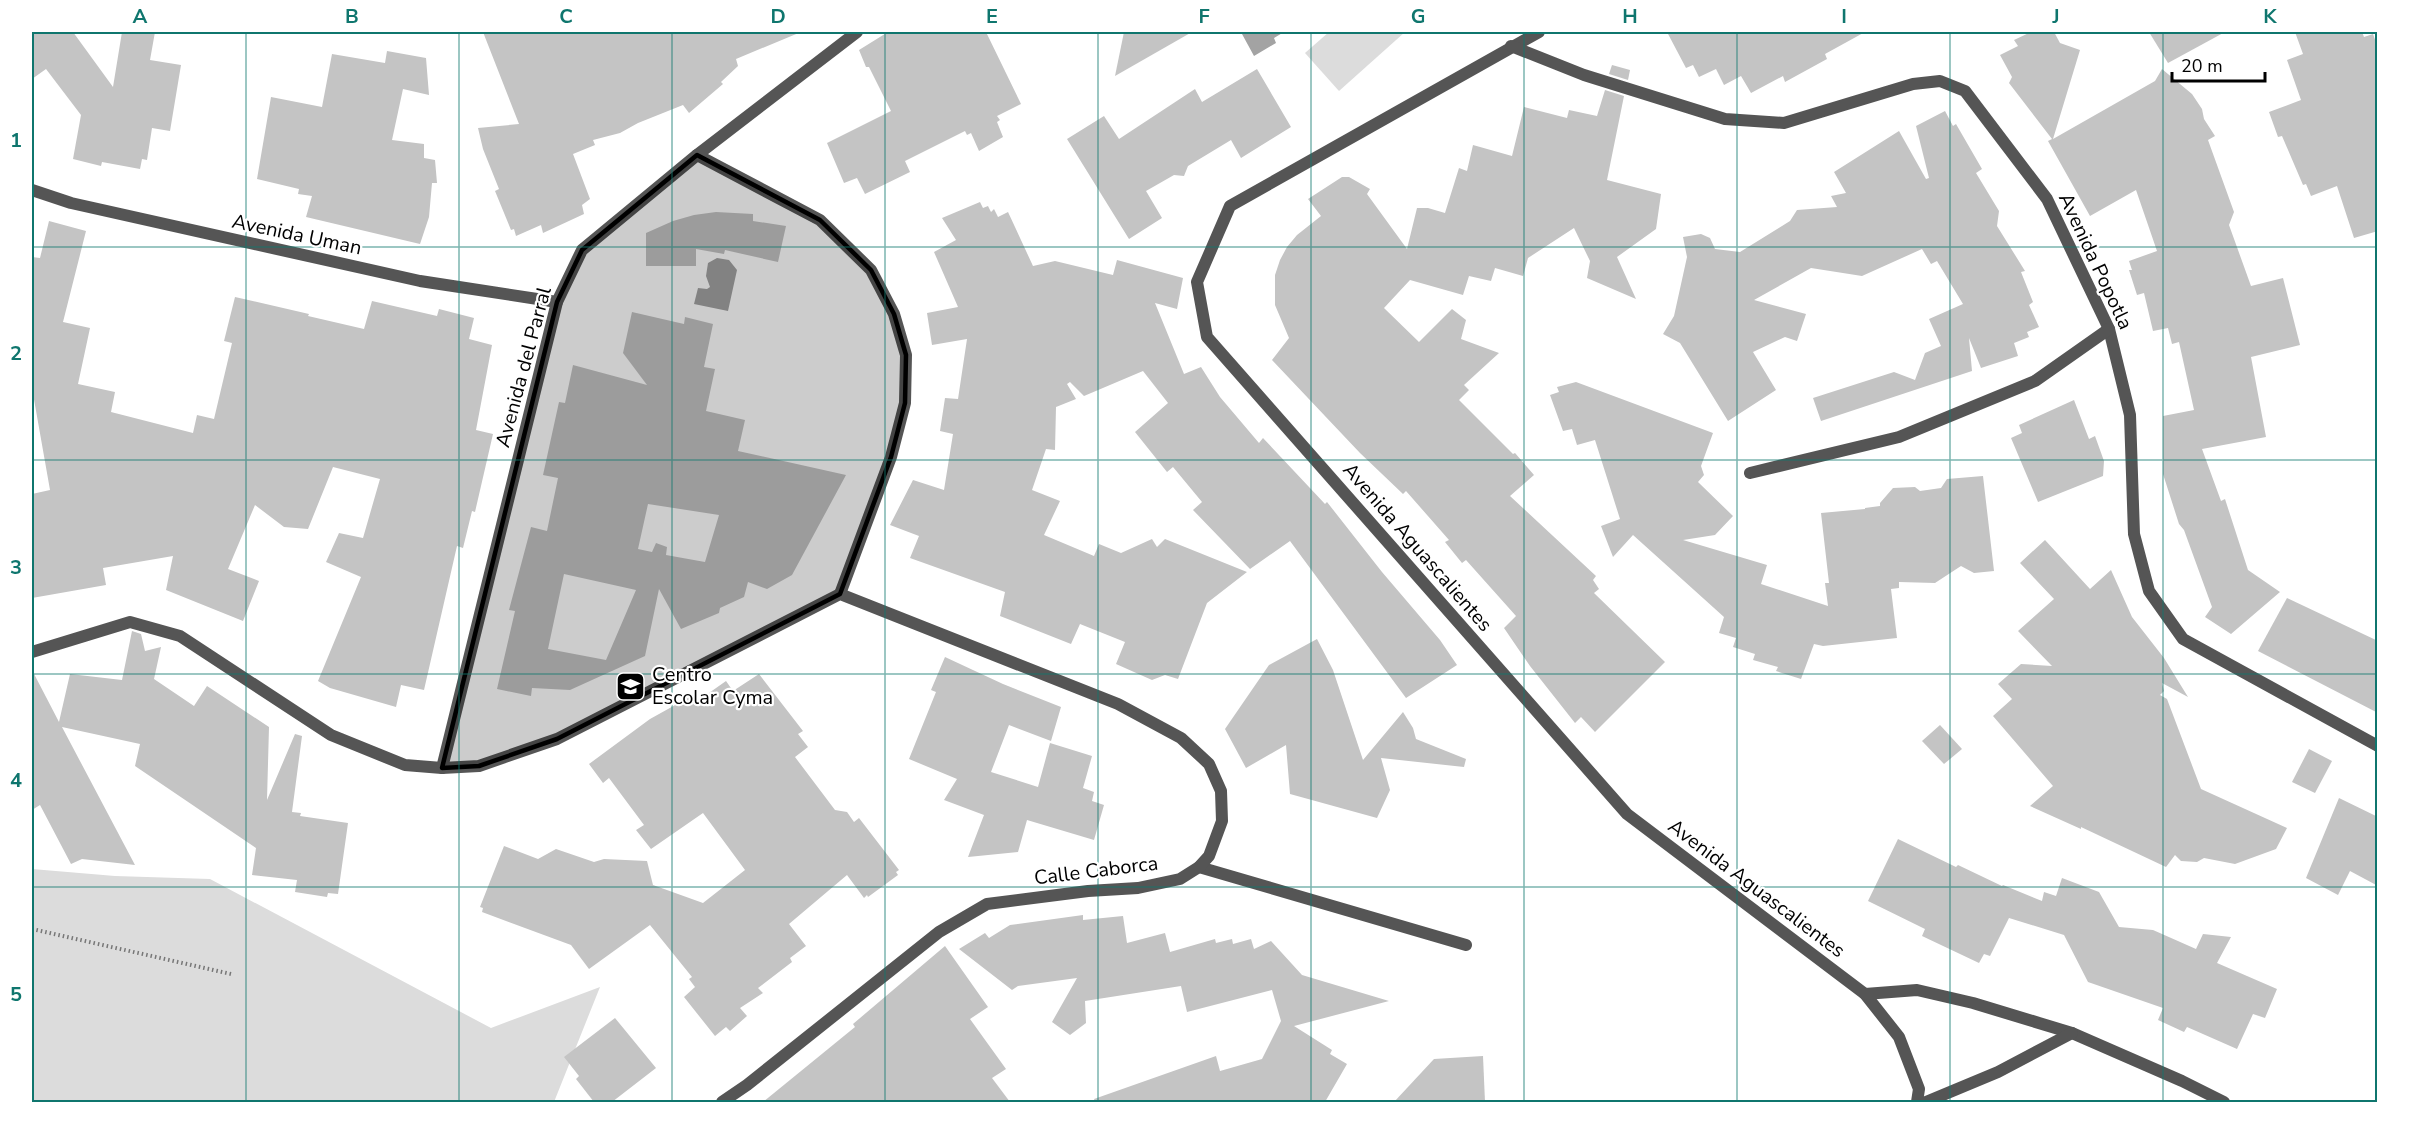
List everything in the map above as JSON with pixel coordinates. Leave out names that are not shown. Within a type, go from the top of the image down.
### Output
[{"type":"street","name":"Avenida del Parral","points":[[442,768],[556,302],[582,250],[697,155],[857,32]]},
{"type":"street","name":"Avenida Aguascalientes","points":[[1539,32],[1230,206],[1197,282],[1207,337],[1627,814],[1865,994],[1899,1037],[1919,1089],[1917,1102]]},
{"type":"street","name":"Avenida Popotla","points":[[1511,46],[1584,75],[1725,119],[1784,123],[1913,84],[1940,81],[1965,91],[2048,199],[2109,329],[2130,415],[2134,534],[2149,591],[2183,639],[2378,746]]},
{"type":"street","points":[[32,652],[130,622],[180,636],[332,735],[405,765],[442,768],[479,766],[557,739],[840,594],[891,457],[905,403],[906,355],[894,314],[871,270],[820,220],[697,155]]},
{"type":"street","name":"Avenida Uman","points":[[32,190],[71,203],[420,281],[556,302]]},
{"type":"street","points":[[1750,473],[1910,433],[2035,381],[2109,329]]},
{"type":"street","points":[[840,594],[1118,704],[1181,738],[1209,764],[1221,791],[1222,821],[1209,856],[1199,867],[1466,945]]},
{"type":"street","name":"Calle Caborca","points":[[722,1102],[747,1085],[939,932],[987,904],[1088,891],[1138,888],[1180,879],[1199,867]]},
{"type":"street","points":[[1865,994],[1917,990],[1973,1002],[2072,1033],[2224,1102]]},
{"type":"street","points":[[1926,1102],[1998,1072],[2072,1033]]},
{"type":"path","points":[[32,929],[231,975]]},
{"type":"highlighted area","points":[[697,155],[820,220],[871,270],[894,314],[906,355],[905,403],[891,457],[840,594],[557,739],[479,766],[442,768],[557,302],[582,250]]},
{"type":"shaded area","points":[[1244,32],[1284,32],[1274,38],[1276,43],[1254,56],[1242,34]]},
{"type":"shaded area","points":[[1329,32],[1405,32],[1339,91],[1305,53]]},
{"type":"shaded area","points":[[717,258],[729,260],[737,270],[728,311],[694,304],[698,288],[710,287],[706,276],[708,263]]},
{"type":"shaded area","points":[[32,869],[115,876],[210,879],[491,1028],[600,987],[554,1102],[32,1102]]},
{"type":"building","points":[[32,32],[73,32],[113,87],[122,32],[155,32],[150,60],[181,65],[170,131],[152,128],[147,160],[142,159],[140,169],[102,162],[101,166],[73,159],[81,115],[46,69],[32,79]]},
{"type":"building","points":[[483,32],[801,32],[736,59],[738,66],[721,82],[723,84],[689,113],[683,105],[638,123],[620,133],[593,140],[595,145],[573,154],[590,199],[582,205],[584,214],[543,233],[541,225],[516,236],[514,229],[511,230],[495,191],[499,189],[483,149],[478,128],[519,124]]},
{"type":"building","points":[[888,32],[986,32],[1021,104],[997,116],[1003,137],[979,151],[971,133],[967,135],[965,131],[905,161],[910,172],[865,194],[857,178],[844,183],[827,143],[891,111],[859,50]]},
{"type":"building","points":[[1124,32],[1192,32],[1115,76]]},
{"type":"building","points":[[1667,32],[1865,32],[1825,54],[1827,59],[1785,82],[1783,76],[1751,93],[1741,76],[1724,85],[1716,69],[1699,77],[1693,65],[1686,68]]},
{"type":"building","points":[[2031,32],[2054,32],[2060,43],[2080,50],[2053,139],[2155,81],[2162,69],[2192,94],[2215,136],[2208,140],[2234,212],[2229,225],[2251,286],[2283,278],[2300,345],[2251,357],[2266,437],[2202,449],[2221,501],[2225,499],[2248,570],[2280,592],[2231,634],[2205,617],[2212,607],[2184,530],[2179,524],[2163,474],[2163,416],[2194,410],[2179,342],[2172,344],[2168,328],[2153,331],[2144,293],[2137,295],[2129,270],[2132,270],[2129,261],[2157,251],[2136,190],[2090,216],[2048,141],[2052,139],[2009,83],[2012,77],[2000,55],[2018,46],[2014,40]]},
{"type":"building","points":[[2149,32],[2225,32],[2168,63]]},
{"type":"building","points":[[2295,32],[2362,32],[2364,37],[2373,34],[2378,48],[2378,231],[2354,238],[2337,186],[2311,196],[2306,184],[2303,185],[2282,136],[2278,137],[2269,112],[2301,100],[2287,60],[2303,54]]},
{"type":"building","points":[[387,51],[426,58],[429,95],[403,89],[392,140],[424,144],[424,158],[435,160],[437,183],[432,183],[429,217],[420,244],[306,217],[312,196],[298,194],[299,189],[257,179],[271,97],[322,107],[332,54],[385,63]]},
{"type":"building","points":[[1612,65],[1630,70],[1628,80],[1609,74]]},
{"type":"building","points":[[1257,69],[1291,127],[1241,158],[1231,140],[1188,166],[1184,176],[1174,175],[1146,191],[1162,218],[1129,239],[1067,139],[1104,116],[1119,139],[1195,89],[1202,102]]},
{"type":"building","points":[[1605,90],[1624,96],[1607,180],[1661,194],[1656,229],[1617,257],[1636,299],[1587,278],[1590,261],[1574,228],[1528,258],[1523,276],[1495,268],[1491,281],[1469,276],[1463,295],[1410,280],[1384,308],[1419,342],[1452,309],[1466,320],[1461,339],[1499,353],[1464,385],[1469,390],[1459,400],[1513,454],[1515,453],[1534,475],[1510,496],[1596,576],[1593,580],[1599,589],[1594,593],[1665,662],[1595,732],[1581,717],[1575,723],[1530,666],[1504,628],[1516,616],[1466,560],[1462,563],[1445,542],[1449,540],[1406,491],[1403,494],[1360,453],[1272,360],[1289,338],[1275,305],[1275,275],[1280,260],[1297,235],[1321,216],[1308,199],[1342,177],[1349,177],[1370,189],[1367,194],[1407,249],[1417,208],[1428,208],[1445,213],[1459,168],[1467,171],[1473,145],[1512,156],[1524,107],[1567,118],[1569,110],[1597,116]]},
{"type":"building","points":[[1945,111],[1953,126],[1956,124],[1982,169],[1976,173],[1999,211],[1997,226],[2025,271],[2021,272],[2033,302],[2029,305],[2039,327],[2027,332],[2029,337],[2014,343],[2018,356],[1981,368],[1969,338],[1972,371],[1821,421],[1813,398],[1894,372],[1915,380],[1925,353],[1941,346],[1929,319],[1963,304],[1937,261],[1931,264],[1922,249],[1862,276],[1811,268],[1754,300],[1806,314],[1797,341],[1785,337],[1753,352],[1776,390],[1728,421],[1680,343],[1663,334],[1674,316],[1687,257],[1683,237],[1701,234],[1710,238],[1715,249],[1740,252],[1790,221],[1797,210],[1837,207],[1831,196],[1846,193],[1834,172],[1899,131],[1926,179],[1929,178],[1916,126]]},
{"type":"building","points":[[980,202],[983,208],[988,206],[991,212],[994,209],[998,217],[1008,212],[1033,266],[1055,261],[1113,275],[1117,260],[1183,278],[1177,309],[1155,303],[1184,374],[1201,367],[1220,397],[1259,443],[1263,438],[1325,504],[1327,502],[1440,640],[1457,665],[1406,698],[1290,541],[1250,569],[1193,510],[1202,502],[1173,467],[1167,472],[1135,432],[1168,403],[1143,371],[1084,396],[1070,382],[1067,384],[1076,399],[1056,407],[1055,450],[1046,449],[1032,490],[1060,501],[1044,535],[1094,556],[1099,544],[1121,553],[1152,539],[1157,547],[1165,539],[1247,572],[1207,603],[1178,679],[1165,675],[1152,680],[1116,664],[1125,642],[1080,624],[1071,644],[1000,616],[1005,592],[910,558],[919,536],[890,525],[913,480],[944,490],[953,434],[940,431],[945,398],[958,399],[967,339],[932,345],[927,313],[958,307],[934,252],[956,240],[942,218]]},
{"type":"building","points":[[716,212],[753,214],[753,221],[786,226],[778,262],[725,250],[724,254],[696,249],[696,266],[646,266],[646,233],[673,221]]},
{"type":"building","points":[[49,221],[86,231],[63,322],[90,328],[78,384],[115,392],[111,412],[193,433],[197,415],[214,419],[232,343],[224,341],[235,297],[364,329],[372,301],[437,316],[439,309],[474,318],[469,339],[492,345],[476,430],[493,434],[475,512],[472,511],[463,548],[457,546],[424,690],[401,685],[396,707],[330,688],[318,681],[361,577],[326,562],[339,533],[363,538],[380,479],[333,467],[308,529],[284,527],[255,505],[228,569],[259,581],[243,621],[166,590],[173,556],[103,568],[106,585],[32,598],[32,494],[50,490],[32,388],[32,257],[40,258]]},
{"type":"building","points":[[632,312],[684,324],[685,317],[713,324],[704,367],[715,369],[706,411],[745,420],[738,451],[846,475],[792,575],[767,589],[748,582],[744,597],[720,608],[719,613],[681,629],[659,589],[645,656],[570,690],[532,688],[531,696],[497,689],[515,611],[509,610],[531,527],[547,531],[558,478],[543,475],[559,402],[565,403],[573,365],[647,385],[623,353]],"holes":[[[648,504],[719,515],[705,562],[666,555],[667,547],[656,543],[652,552],[638,549]],[[564,574],[636,590],[606,660],[548,649]]]},
{"type":"building","points":[[1576,382],[1713,433],[1701,466],[1704,475],[1698,482],[1733,516],[1715,535],[1683,540],[1767,565],[1761,584],[1828,606],[1825,583],[1829,583],[1821,513],[1880,506],[1893,488],[1915,487],[1920,491],[1941,488],[1947,479],[1983,476],[1994,571],[1974,573],[1961,566],[1935,583],[1899,582],[1899,588],[1891,589],[1897,638],[1823,646],[1814,644],[1801,679],[1776,671],[1778,667],[1753,660],[1755,654],[1733,647],[1736,638],[1719,633],[1724,617],[1633,535],[1613,557],[1601,526],[1620,519],[1595,440],[1577,445],[1572,429],[1563,431],[1550,395],[1559,392],[1557,387]]},
{"type":"building","points":[[2074,400],[2089,439],[2095,436],[2104,461],[2103,476],[2038,502],[2011,438],[2022,433],[2019,425]]},
{"type":"building","points":[[2045,540],[2090,589],[2111,570],[2132,617],[2164,658],[2188,697],[2162,683],[2164,691],[2160,695],[2167,699],[2201,789],[2287,828],[2276,849],[2235,864],[2204,858],[2197,862],[2181,861],[2175,855],[2166,867],[2030,806],[2053,786],[1993,716],[2012,699],[1998,684],[2021,664],[2052,666],[2018,631],[2054,599],[2020,563]]},
{"type":"building","points":[[2287,598],[2378,641],[2378,713],[2258,651]]},
{"type":"building","points":[[132,631],[141,634],[145,651],[161,647],[154,679],[194,706],[207,686],[269,727],[267,800],[295,734],[302,736],[292,812],[301,813],[300,816],[348,823],[338,894],[328,893],[327,897],[295,892],[297,880],[252,875],[256,848],[135,766],[140,744],[62,727],[135,865],[82,859],[71,864],[40,805],[32,810],[32,670],[59,722],[70,674],[122,680]]},
{"type":"building","points":[[1317,639],[1333,670],[1363,760],[1403,712],[1413,728],[1416,739],[1466,759],[1464,767],[1381,758],[1390,790],[1377,818],[1290,794],[1286,745],[1246,768],[1225,729],[1269,665]]},
{"type":"building","points":[[945,657],[1003,684],[1061,707],[1051,741],[1009,725],[991,772],[1038,787],[1050,743],[1092,756],[1083,788],[1094,792],[1092,801],[1104,805],[1094,840],[1027,820],[1018,852],[968,857],[984,815],[944,800],[957,779],[909,759],[936,692],[931,690]]},
{"type":"building","points":[[759,674],[803,731],[798,734],[808,747],[795,757],[835,810],[847,812],[854,822],[859,818],[899,870],[896,872],[898,875],[864,898],[847,875],[789,924],[806,946],[790,958],[792,962],[758,988],[763,993],[740,1008],[747,1016],[730,1031],[726,1027],[715,1036],[684,997],[695,987],[689,979],[692,977],[650,925],[589,969],[571,945],[482,912],[483,908],[480,907],[504,846],[538,859],[556,849],[594,862],[604,859],[647,861],[653,885],[703,903],[745,870],[703,813],[651,849],[636,830],[644,825],[609,778],[603,783],[589,764],[650,719],[695,694],[699,700],[726,681],[733,691]]},
{"type":"building","points":[[1940,725],[1962,749],[1944,764],[1922,741]]},
{"type":"building","points":[[2309,749],[2332,761],[2315,793],[2292,782]]},
{"type":"building","points":[[2339,798],[2378,817],[2378,886],[2350,871],[2338,895],[2306,878]]},
{"type":"building","points":[[1898,839],[1956,867],[1958,865],[2002,886],[2042,901],[2044,892],[2056,896],[2062,878],[2099,892],[2119,927],[2153,930],[2196,949],[2203,934],[2231,937],[2217,963],[2277,989],[2265,1018],[2253,1014],[2237,1049],[2187,1027],[2184,1032],[2158,1020],[2163,1008],[2088,982],[2064,935],[2009,918],[1990,956],[1984,954],[1979,963],[1922,936],[1925,929],[1868,901]]},
{"type":"building","points":[[1083,915],[1083,920],[1123,916],[1127,943],[1165,933],[1170,952],[1215,939],[1216,943],[1232,939],[1233,944],[1251,939],[1254,949],[1271,941],[1302,975],[1389,1001],[1294,1026],[1332,1050],[1330,1054],[1347,1064],[1325,1102],[1095,1102],[1094,1099],[1216,1056],[1220,1071],[1262,1059],[1281,1021],[1272,990],[1187,1012],[1181,986],[1085,1001],[1086,1023],[1070,1035],[1052,1022],[1077,978],[1018,986],[1012,990],[959,949],[985,933],[989,938],[1010,925]]},
{"type":"building","points":[[945,946],[988,1007],[970,1019],[1006,1069],[992,1078],[1010,1102],[763,1102],[855,1027],[853,1024]]},
{"type":"building","points":[[615,1018],[656,1068],[612,1102],[594,1102],[576,1079],[579,1076],[564,1057]]},
{"type":"building","points":[[1483,1056],[1485,1102],[1394,1102],[1434,1059]]},
{"type":"place","name":"Centro Escolar Cyma","points":[[631,686]]}]
